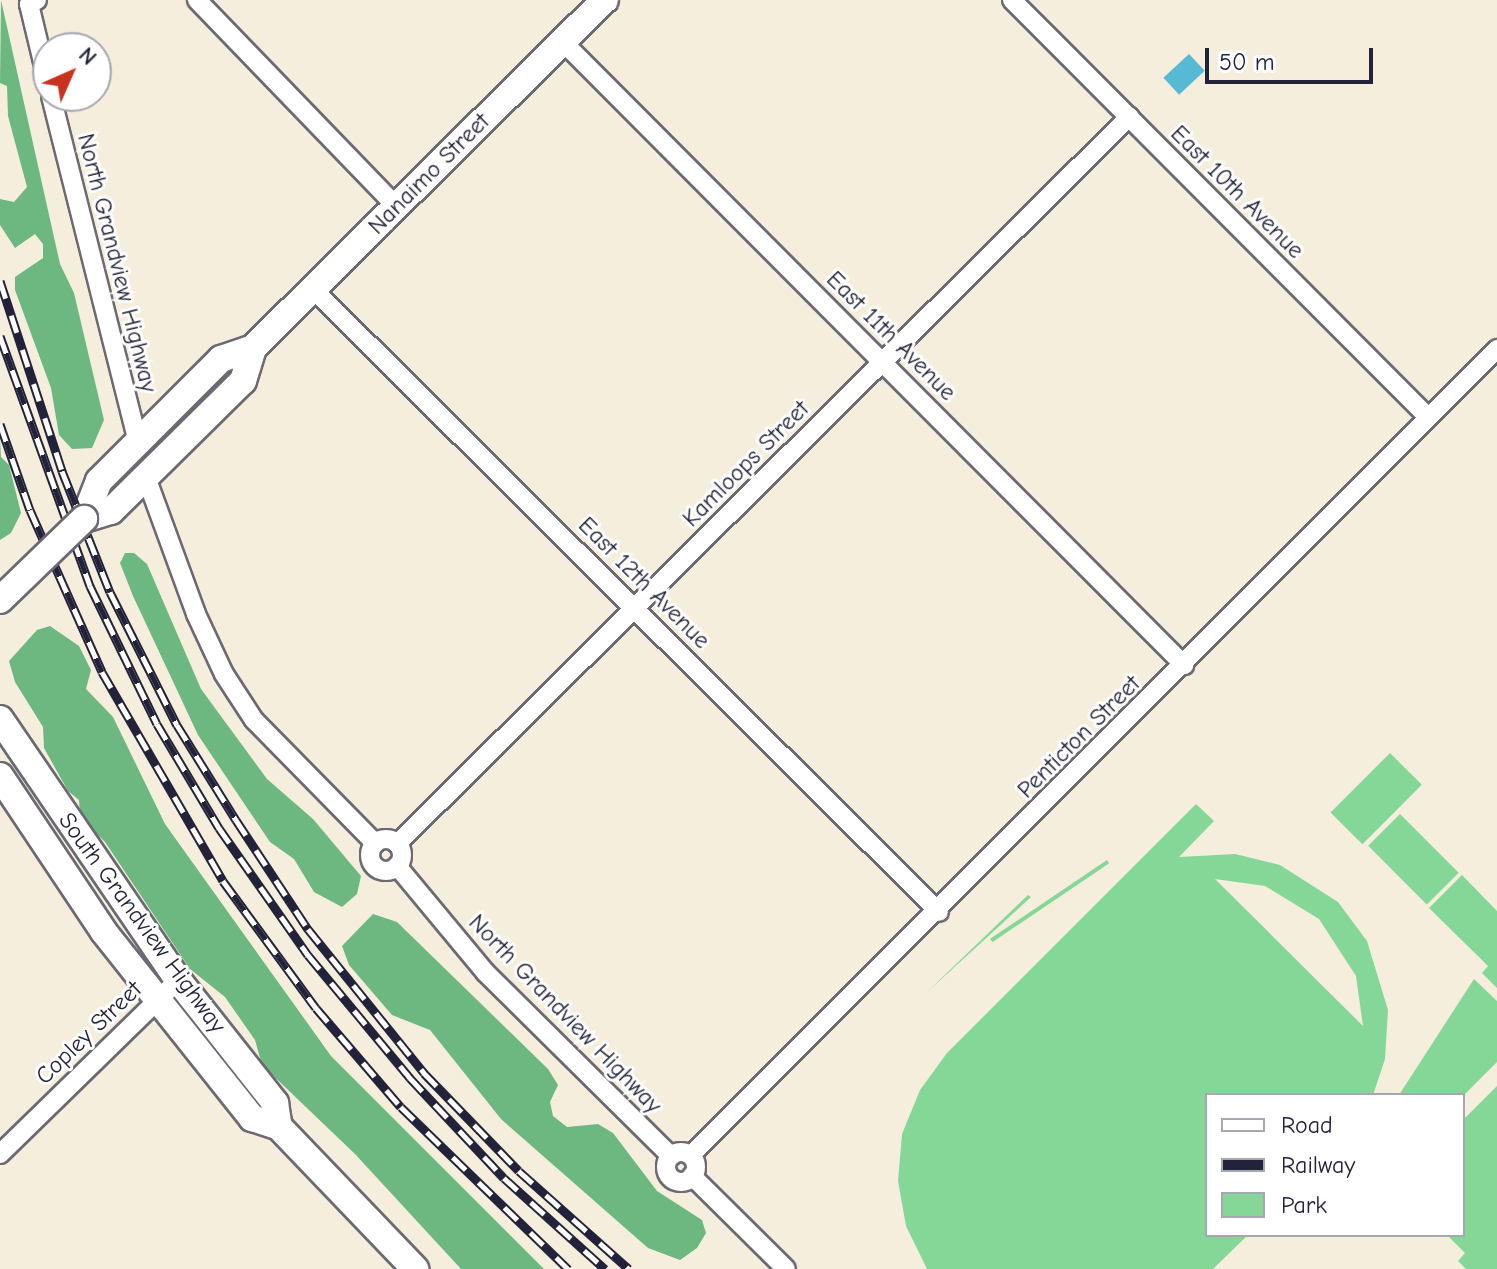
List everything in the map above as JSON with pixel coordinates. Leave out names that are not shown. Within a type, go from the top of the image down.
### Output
[{"type":"main road","name":"Nanaimo Street","points":[[0,600],[84,519],[99,481],[221,359],[253,348],[605,0]]},
{"type":"main road","name":"Nanaimo Street","points":[[84,519],[111,511],[243,381],[253,348]]},
{"type":"main road","name":"South Grandview Highway","points":[[0,719],[178,980],[275,1103],[279,1127]]},
{"type":"main road","name":"South Grandview Highway","points":[[0,776],[156,1002],[252,1118],[279,1127],[415,1269]]},
{"type":"street","points":[[197,0],[396,206]]},
{"type":"street","name":"East 10th Avenue","points":[[1012,0],[1428,417]]},
{"type":"street","points":[[33,2],[39,32]]},
{"type":"street","name":"East 11th Avenue","points":[[563,42],[1184,665]]},
{"type":"street","name":"North Grandview Highway","points":[[55,112],[138,442]]},
{"type":"street","name":"Kamloops Street","points":[[397,844],[1129,117]]},
{"type":"street","name":"East 12th Avenue","points":[[313,289],[939,912]]},
{"type":"street","name":"Penticton Street","points":[[691,1155],[939,912],[1497,349]]},
{"type":"street","points":[[146,477],[196,614],[224,674],[263,731],[375,843]]},
{"type":"street","points":[[385,839],[397,844],[402,856],[397,866],[388,871],[374,866],[370,857],[375,843],[385,839]]},
{"type":"street","name":"North Grandview Highway","points":[[397,866],[485,972],[671,1156]]},
{"type":"street","name":"Copley Street","points":[[0,1154],[178,980]]},
{"type":"street","points":[[691,1155],[695,1163],[692,1176],[679,1181],[671,1177],[666,1164],[671,1156],[691,1155]]},
{"type":"street","points":[[692,1176],[786,1269]]},
{"type":"green space","points":[[1,0],[60,264],[74,293],[104,420],[92,448],[72,449],[59,435],[51,388],[15,290],[15,277],[43,258],[43,244],[35,234],[15,248],[0,225],[0,199],[14,202],[27,187],[8,116],[7,86],[0,83]]},
{"type":"green space","points":[[0,439],[1,457],[9,465],[21,513],[11,533],[0,540]]},
{"type":"green space","points":[[125,553],[134,553],[147,564],[201,689],[267,779],[313,819],[361,876],[357,894],[342,907],[314,892],[294,859],[270,842],[198,735],[133,596],[120,563]]},
{"type":"green space","points":[[50,626],[79,646],[91,670],[86,689],[113,717],[165,824],[331,1056],[544,1269],[461,1269],[355,1154],[262,1065],[255,1040],[225,997],[190,969],[105,842],[80,817],[79,800],[68,791],[44,748],[43,727],[15,682],[9,661],[37,630]]},
{"type":"green space","points":[[1390,753],[1422,785],[1362,844],[1331,812]]},
{"type":"green space","points":[[1196,804],[1214,821],[1179,857],[1235,854],[1280,865],[1338,902],[1367,941],[1388,1010],[1385,1059],[1374,1093],[1205,1093],[1205,1237],[1246,1237],[1213,1269],[927,1269],[906,1226],[898,1181],[902,1134],[920,1090],[947,1053]],"holes":[[[1215,879],[1265,886],[1319,919],[1356,976],[1363,1026]]]},
{"type":"green space","points":[[1400,814],[1459,873],[1427,905],[1368,846]]},
{"type":"green space","points":[[1107,860],[1109,863],[992,942],[990,939]]},
{"type":"green space","points":[[1462,875],[1497,911],[1497,988],[1482,973],[1488,966],[1429,908]]},
{"type":"green space","points":[[1028,895],[1031,897],[925,994]]},
{"type":"green space","points":[[373,914],[397,922],[548,1069],[558,1085],[550,1102],[553,1116],[567,1127],[598,1124],[613,1133],[657,1191],[702,1220],[706,1233],[697,1248],[680,1260],[648,1248],[501,1119],[430,1030],[392,1015],[349,965],[342,946]]},
{"type":"green space","points":[[1474,979],[1497,1001],[1497,1062],[1465,1094],[1400,1093]]},
{"type":"green space","points":[[1497,1086],[1497,1269],[1466,1269],[1458,1261],[1465,1253],[1449,1237],[1465,1237],[1465,1118]]},
{"type":"water","points":[[1189,54],[1205,71],[1179,95],[1163,78]]},
{"type":"railway","points":[[0,281],[62,471],[110,592],[177,725],[236,820],[308,929],[424,1073],[519,1171],[629,1269]]},
{"type":"railway","points":[[0,336],[90,586],[157,724],[219,828],[308,955],[410,1078],[504,1178],[605,1269]]},
{"type":"railway","points":[[0,424],[30,510],[102,672],[223,881],[316,1008],[401,1107],[568,1269]]}]
